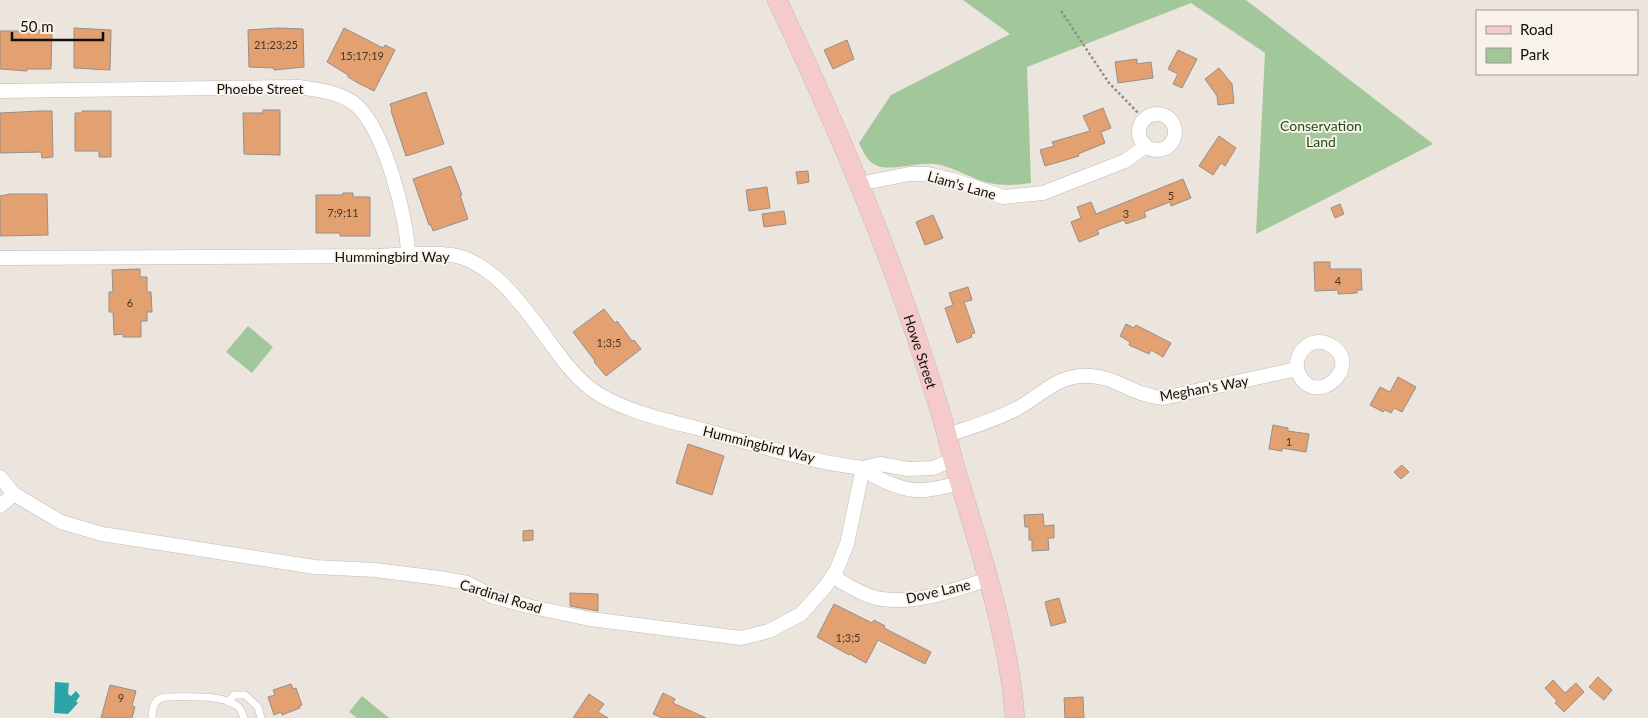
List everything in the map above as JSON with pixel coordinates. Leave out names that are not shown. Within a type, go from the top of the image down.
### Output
[{"type":"street","name":"Howe Street","points":[[778,0],[808,63],[859,184],[902,294],[948,435],[953,460],[1001,624],[1012,681],[1015,718]]},
{"type":"street","name":"Phoebe Street","points":[[0,91],[299,87],[329,91],[355,104],[368,118],[383,148],[402,213],[408,239],[408,255]]},
{"type":"street","points":[[1150,115],[1162,115],[1172,122],[1174,133],[1166,147],[1156,150],[1146,146],[1142,141],[1139,130],[1144,119],[1150,115]]},
{"type":"street","name":"Liam's Lane","points":[[859,184],[909,174],[928,174],[1004,197],[1043,193],[1125,161],[1146,146]]},
{"type":"street","name":"Hummingbird Way","points":[[0,258],[408,255],[451,255],[462,257],[476,263],[494,275],[533,320],[577,376],[591,389],[614,402],[675,422],[782,452],[846,466],[863,468],[880,464],[908,469],[933,468],[953,460]]},
{"type":"street","name":"Meghan's Way","points":[[948,435],[1017,409],[1049,386],[1075,377],[1101,377],[1142,395],[1163,398],[1297,369]]},
{"type":"street","name":"Hummingbird Way","points":[[863,468],[881,479],[914,489],[923,490],[960,483]]},
{"type":"street","name":"Cardinal Road","points":[[0,477],[14,494],[60,522],[102,534],[315,567],[375,570],[439,578],[467,583],[494,596],[523,604],[590,619],[741,638],[769,632],[801,614],[826,587],[833,576],[846,544],[863,468]]},
{"type":"street","points":[[0,506],[14,494]]},
{"type":"street","name":"Dove Lane","points":[[833,576],[867,595],[886,600],[902,600],[951,590],[988,579]]},
{"type":"lane","points":[[228,702],[234,695],[245,694],[258,707],[261,718]]},
{"type":"lane","points":[[152,718],[153,705],[158,699],[165,697],[204,698],[228,702],[241,709],[244,718]]},
{"type":"path","points":[[1061,11],[1109,83],[1144,119]]},
{"type":"green space","name":"Conservation Land","points":[[963,0],[1246,0],[1433,144],[1256,234],[1265,53],[1191,3],[1027,67],[1031,183],[1000,185],[989,183],[935,164],[890,168],[874,164],[866,157],[859,143],[891,95],[1010,34]]},
{"type":"green space","points":[[248,326],[273,347],[252,373],[226,352]]},
{"type":"green space","points":[[362,696],[389,718],[357,718],[349,712]]},
{"type":"water","points":[[55,682],[69,683],[68,694],[71,696],[76,691],[80,696],[76,701],[78,703],[68,714],[54,713]]},
{"type":"building","points":[[74,28],[111,30],[110,70],[74,68]]},
{"type":"building","points":[[344,28],[383,48],[385,45],[395,50],[374,91],[348,77],[348,75],[327,62]]},
{"type":"building","points":[[303,29],[304,67],[274,70],[274,68],[249,67],[248,30]]},
{"type":"building","points":[[52,30],[51,69],[27,69],[27,71],[0,69],[0,31]]},
{"type":"building","points":[[847,40],[854,59],[833,69],[824,50]]},
{"type":"building","points":[[1178,50],[1197,59],[1182,88],[1173,84],[1178,74],[1168,69]]},
{"type":"building","points":[[1137,59],[1137,64],[1151,62],[1153,78],[1118,83],[1115,62]]},
{"type":"building","points":[[1219,68],[1232,84],[1234,103],[1218,105],[1217,96],[1205,79]]},
{"type":"building","points":[[426,92],[444,144],[406,156],[390,104]]},
{"type":"building","points":[[1103,108],[1111,128],[1101,132],[1105,143],[1078,154],[1079,156],[1045,166],[1040,150],[1054,146],[1052,142],[1090,131],[1083,116]]},
{"type":"building","points":[[263,110],[280,110],[280,155],[244,154],[243,113],[263,113]]},
{"type":"building","points":[[52,111],[53,157],[42,158],[41,152],[0,153],[0,113]]},
{"type":"building","points":[[82,111],[111,111],[111,157],[99,157],[99,151],[75,151],[75,113],[82,113]]},
{"type":"building","points":[[1219,136],[1236,148],[1225,166],[1221,163],[1213,175],[1199,166]]},
{"type":"building","points":[[451,166],[462,195],[460,195],[468,219],[433,231],[431,225],[429,225],[413,179]]},
{"type":"building","points":[[808,171],[809,182],[798,184],[796,172]]},
{"type":"building","points":[[1183,179],[1191,198],[1171,206],[1170,202],[1144,212],[1146,217],[1126,224],[1124,220],[1097,230],[1099,234],[1079,242],[1071,222],[1081,218],[1077,207],[1091,202],[1096,214]]},
{"type":"building","points":[[767,187],[770,208],[749,211],[746,190]]},
{"type":"building","points":[[343,193],[353,193],[353,197],[370,197],[370,236],[340,236],[340,233],[316,233],[316,195],[343,195]]},
{"type":"building","points":[[10,194],[47,194],[48,235],[0,236],[0,196]]},
{"type":"building","points":[[1340,204],[1344,214],[1335,218],[1331,208]]},
{"type":"building","points":[[784,211],[786,224],[764,227],[762,214]]},
{"type":"building","points":[[933,215],[943,238],[925,245],[916,222]]},
{"type":"building","points":[[1314,262],[1330,262],[1330,269],[1361,269],[1362,290],[1357,290],[1357,293],[1338,294],[1338,290],[1315,291]]},
{"type":"building","points":[[140,269],[140,277],[147,277],[147,292],[151,292],[152,312],[147,312],[147,321],[141,321],[141,337],[123,337],[123,334],[114,335],[113,312],[109,312],[109,292],[113,292],[112,270]]},
{"type":"building","points":[[968,287],[972,300],[964,302],[975,333],[971,334],[972,337],[957,343],[945,308],[953,305],[949,293]]},
{"type":"building","points":[[604,309],[641,349],[606,376],[573,332]]},
{"type":"building","points":[[1126,324],[1134,328],[1136,325],[1171,343],[1163,357],[1151,350],[1149,354],[1129,345],[1130,342],[1120,336]]},
{"type":"building","points":[[1398,377],[1416,387],[1402,412],[1394,408],[1391,413],[1385,410],[1383,412],[1370,405],[1380,387],[1390,392]]},
{"type":"building","points":[[1273,425],[1288,428],[1288,431],[1309,434],[1306,452],[1282,448],[1282,451],[1269,449]]},
{"type":"building","points":[[688,444],[724,456],[712,495],[676,483]]},
{"type":"building","points":[[1402,465],[1409,472],[1401,479],[1394,472]]},
{"type":"building","points":[[1043,514],[1044,526],[1054,525],[1054,538],[1048,538],[1049,550],[1032,551],[1032,540],[1029,540],[1029,527],[1025,527],[1024,515]]},
{"type":"building","points":[[533,530],[533,540],[523,541],[523,531]]},
{"type":"building","points":[[570,593],[598,594],[598,611],[570,606]]},
{"type":"building","points":[[1059,598],[1066,622],[1051,626],[1045,602]]},
{"type":"building","points":[[834,604],[872,623],[874,620],[885,626],[884,628],[931,652],[925,664],[878,640],[866,663],[817,637]]},
{"type":"building","points":[[1598,677],[1612,690],[1604,700],[1589,687]]},
{"type":"building","points":[[1553,680],[1565,693],[1576,683],[1584,692],[1564,712],[1545,688]]},
{"type":"building","points":[[291,684],[293,689],[296,688],[302,705],[299,706],[300,708],[282,715],[281,712],[274,715],[268,697],[275,695],[273,690]]},
{"type":"building","points":[[110,685],[136,691],[132,706],[135,707],[132,718],[101,718]]},
{"type":"building","points":[[663,693],[675,699],[673,703],[706,718],[662,718],[653,714]]},
{"type":"building","points":[[589,694],[604,704],[598,712],[608,718],[573,718]]},
{"type":"building","points":[[1083,697],[1084,718],[1065,718],[1064,698]]}]
